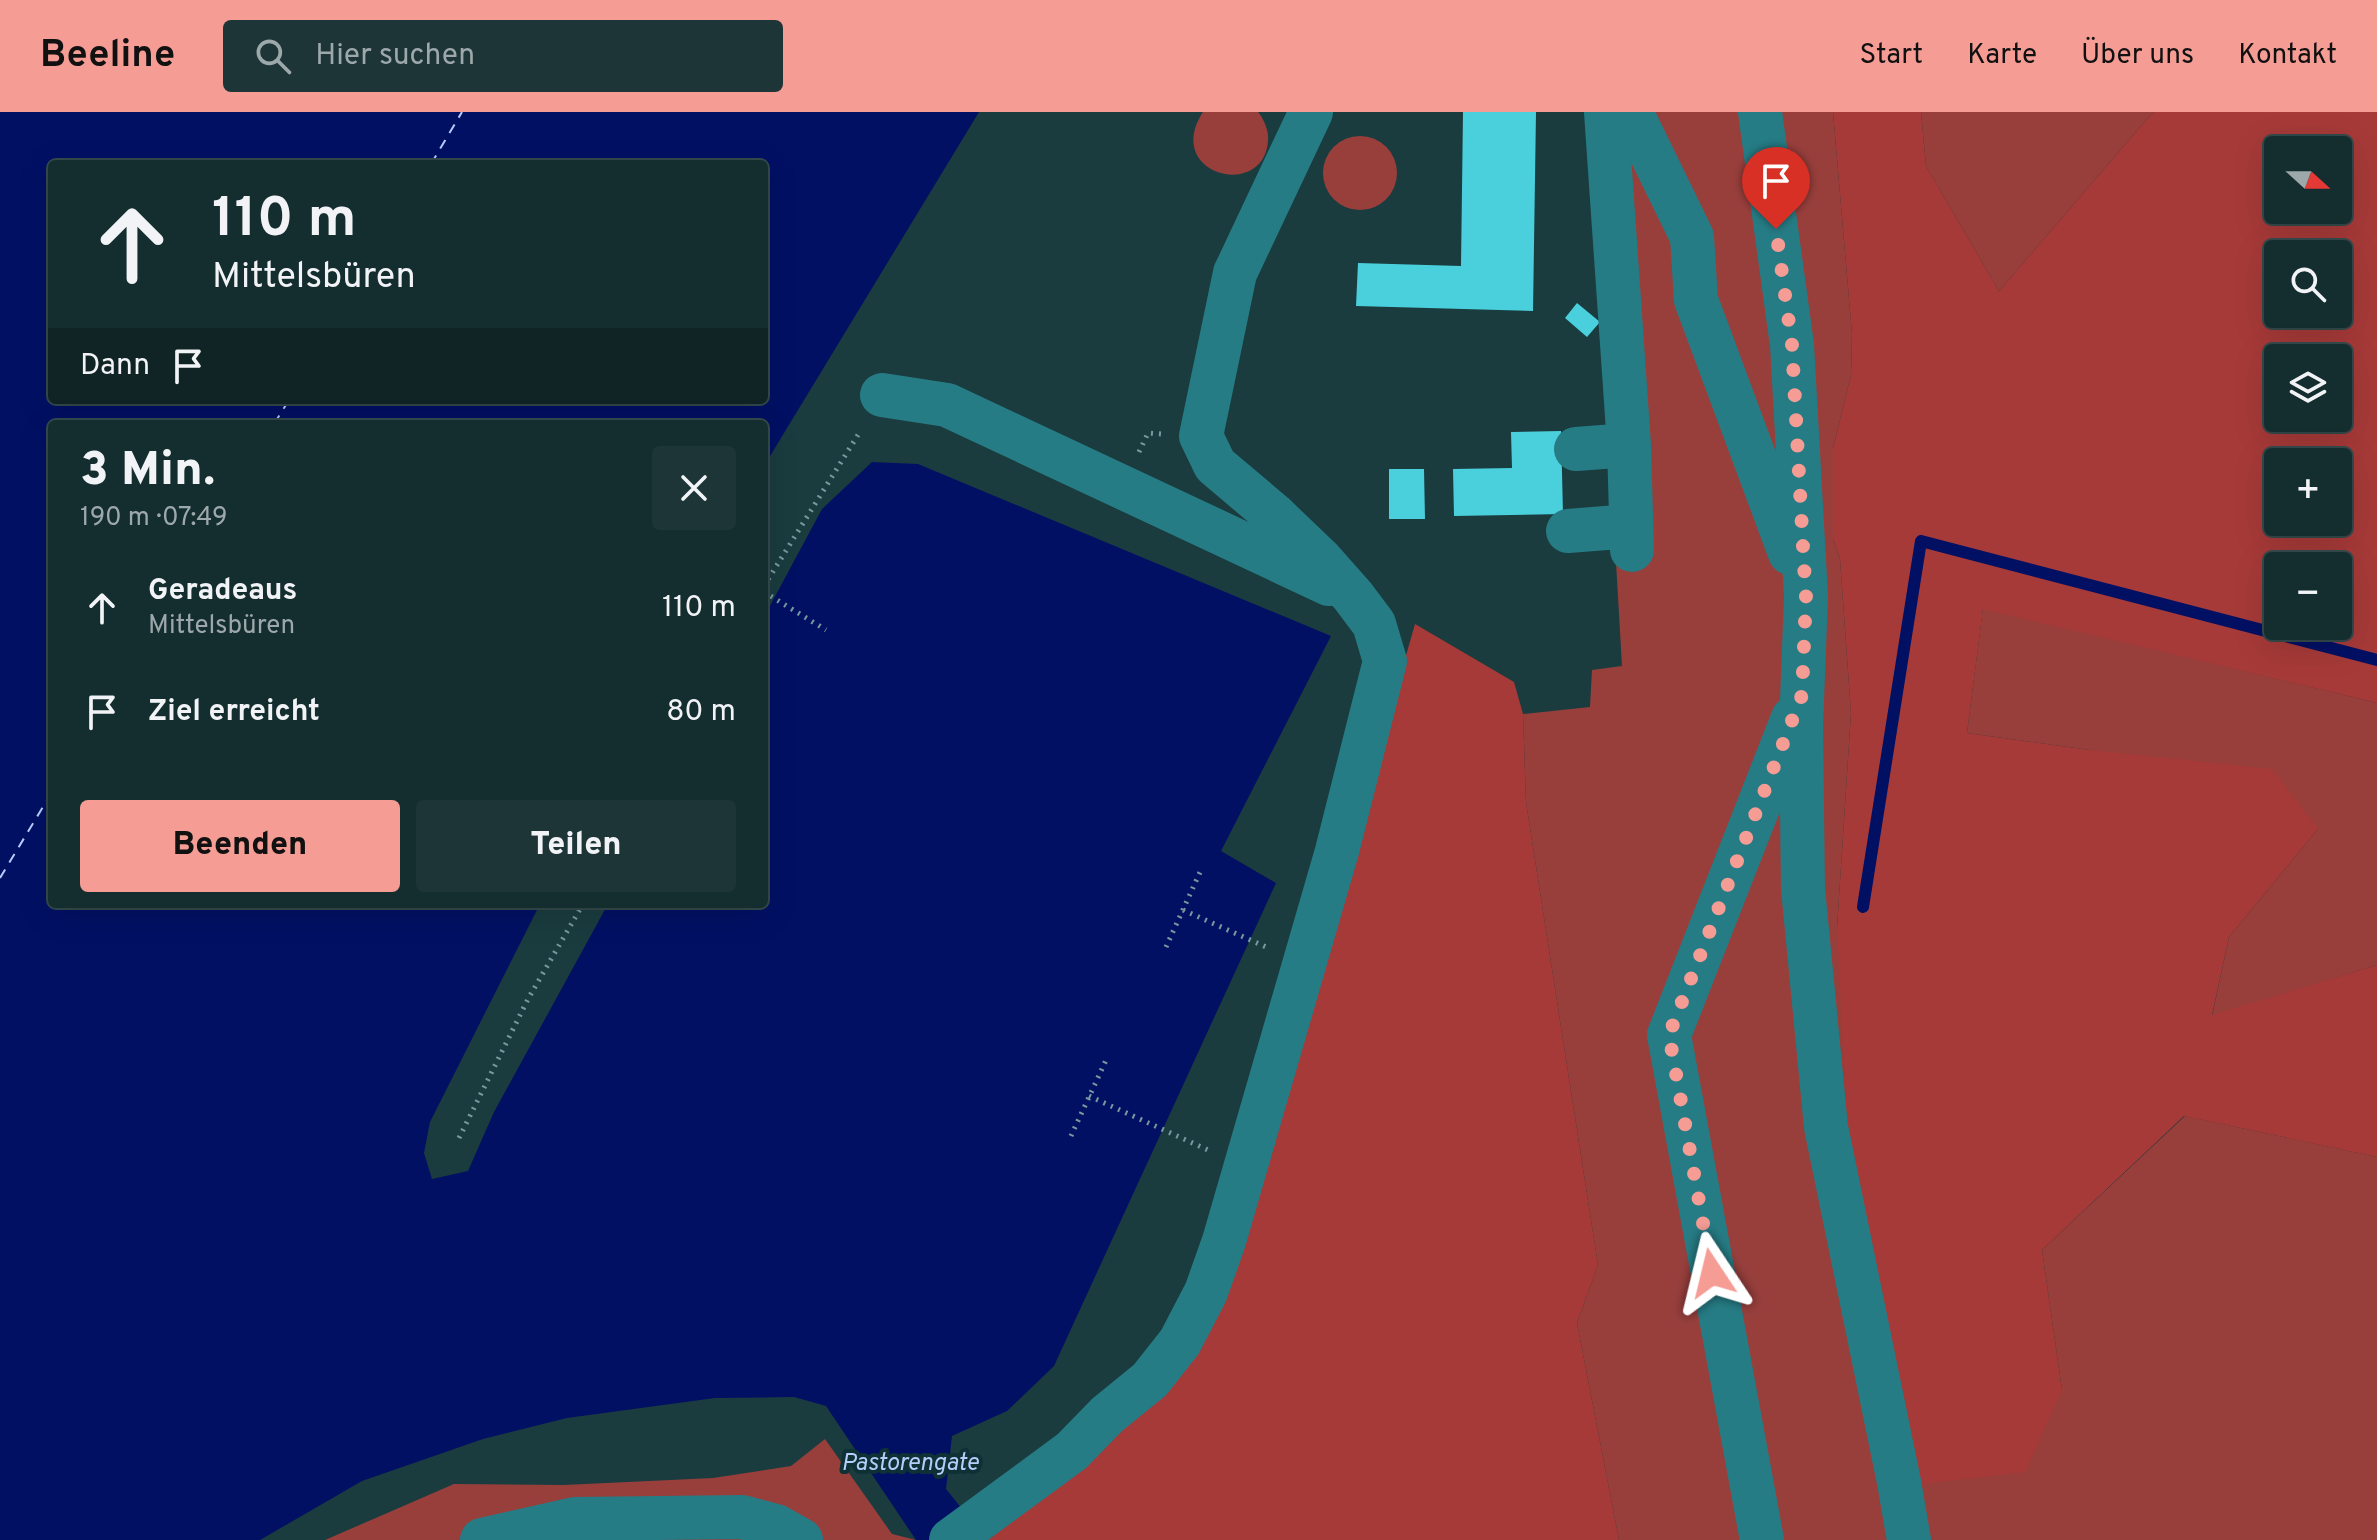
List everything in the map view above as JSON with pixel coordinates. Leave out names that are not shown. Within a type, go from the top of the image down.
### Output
[{"type":"street","points":[[965,1530],[1072,1451],[1107,1415],[1150,1380],[1180,1342],[1206,1292],[1224,1241],[1337,851],[1385,661],[1374,624],[1353,596],[1273,514],[1215,465],[1201,436],[1235,273],[1311,112]]},
{"type":"street","points":[[1568,531],[1632,538],[1629,445],[1606,112]]},
{"type":"street","points":[[1631,112],[1692,237],[1696,300],[1806,596]]},
{"type":"street","points":[[1760,112],[1792,345],[1806,596],[1802,681],[1803,889],[1826,1127],[1909,1540]]},
{"type":"street","points":[[882,395],[947,405],[1353,596]]},
{"type":"street","points":[[1576,449],[1629,445]]},
{"type":"street","points":[[1762,1540],[1669,1035],[1802,681]]},
{"type":"street","points":[[482,1540],[575,1519],[742,1517],[776,1526],[801,1540]]},
{"type":"path","points":[[768,582],[882,395]]},
{"type":"path","points":[[768,592],[826,630]]},
{"type":"path","points":[[1166,947],[1201,870]]},
{"type":"path","points":[[459,1138],[528,999],[581,908]]},
{"type":"path","points":[[1183,910],[1260,945]]},
{"type":"path","points":[[1071,1136],[1107,1058]]},
{"type":"path","points":[[1089,1096],[1169,1132]]},
{"type":"shaded area","points":[[1203,112],[1258,112],[1268,136],[1263,159],[1251,170],[1235,175],[1205,165],[1195,152],[1194,134]]},
{"type":"shaded area","points":[[1590,112],[1833,112],[1852,334],[1851,375],[1833,448],[1833,539],[1840,559],[1851,713],[1837,928],[2062,1390],[2042,1250],[2185,1116],[2377,1157],[2377,1540],[1619,1540],[1577,1323],[1598,1265],[1526,802],[1523,714],[1590,707],[1592,670],[1622,666]]},
{"type":"shaded area","points":[[1833,112],[1921,112],[1926,166],[1999,291],[2153,112],[2377,112],[2377,703],[1983,609],[1967,733],[2090,750],[2272,769],[2318,829],[2229,937],[2212,1015],[2377,965],[2377,1157],[2184,1116],[2042,1250],[2062,1390],[2025,1472],[1912,1485],[1847,1126],[1837,928],[1851,713],[1840,559],[1833,539],[1833,448],[1851,375],[1852,334]]},
{"type":"shaded area","points":[[1921,112],[2153,112],[1999,291],[1926,166]]},
{"type":"shaded area","points":[[1360,136],[1374,139],[1386,147],[1394,159],[1397,173],[1394,187],[1386,199],[1374,207],[1360,210],[1346,207],[1334,199],[1326,187],[1323,173],[1326,159],[1334,147],[1346,139]]},
{"type":"shaded area","points":[[1983,608],[2377,703],[2377,965],[2212,1016],[2229,937],[2318,829],[2090,750],[1967,733]]},
{"type":"shaded area","points":[[1415,624],[1514,682],[1523,714],[1526,802],[1598,1265],[1577,1323],[1619,1540],[987,1540],[1179,1373],[1320,956]]},
{"type":"shaded area","points":[[825,1439],[892,1534],[916,1540],[325,1540],[454,1484],[564,1485],[713,1478],[791,1466]]},
{"type":"water","name":"Pastorengate","points":[[0,112],[979,112],[768,459],[768,420],[48,420],[48,908],[538,908],[430,1122],[424,1153],[432,1179],[468,1171],[494,1112],[606,908],[768,908],[768,610],[822,509],[872,462],[918,464],[1331,636],[1221,851],[1276,883],[1054,1366],[1007,1411],[952,1436],[946,1489],[987,1540],[916,1540],[826,1406],[794,1397],[715,1398],[567,1418],[483,1439],[362,1481],[260,1540],[0,1540]]},
{"type":"building","points":[[1463,112],[1536,112],[1533,311],[1356,306],[1358,263],[1461,266]]},
{"type":"building","points":[[1577,303],[1600,322],[1587,337],[1565,318]]},
{"type":"building","points":[[1561,431],[1563,514],[1454,516],[1453,469],[1512,468],[1511,432]]},
{"type":"building","points":[[1389,469],[1424,469],[1425,519],[1389,519]]},
{"type":"waterway","points":[[1863,907],[1921,541],[2377,660]]},
{"type":"ferry route","points":[[433,160],[462,112]]},
{"type":"ferry route","points":[[276,420],[286,404]]},
{"type":"ferry route","points":[[0,878],[48,799]]},
{"type":"route","points":[[1712,1273],[1669,1035],[1802,695],[1806,596],[1792,345],[1776,229]]}]
